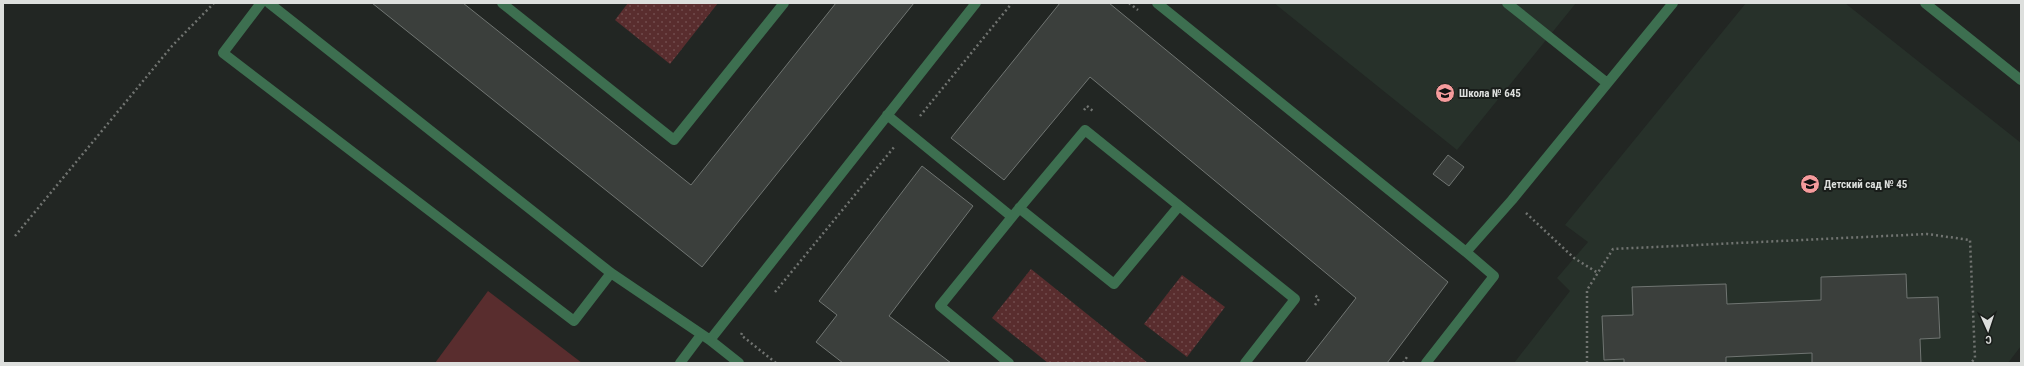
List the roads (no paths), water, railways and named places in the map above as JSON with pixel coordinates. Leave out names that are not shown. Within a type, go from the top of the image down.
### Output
[{"type":"street","points":[[261,3],[223,53],[574,321],[611,273]]},
{"type":"street","points":[[269,3],[611,273],[706,337],[740,363]]},
{"type":"street","points":[[502,3],[674,140],[784,3]]},
{"type":"street","points":[[680,363],[706,337],[976,3]]},
{"type":"street","points":[[1157,3],[1494,276],[1426,363]]},
{"type":"street","points":[[1506,3],[1607,83]]},
{"type":"street","points":[[1466,252],[1512,200],[1673,3]]},
{"type":"street","points":[[1925,3],[2021,80]]},
{"type":"street","points":[[887,115],[1012,216]]},
{"type":"street","points":[[1009,363],[940,306],[1012,216],[1085,130],[1295,299],[1245,363]]},
{"type":"street","points":[[1019,208],[1114,284],[1179,206]]},
{"type":"place","name":"Школа № 645","points":[[1445,93]]},
{"type":"place","name":"Детский сад № 45","points":[[1810,184]]}]
